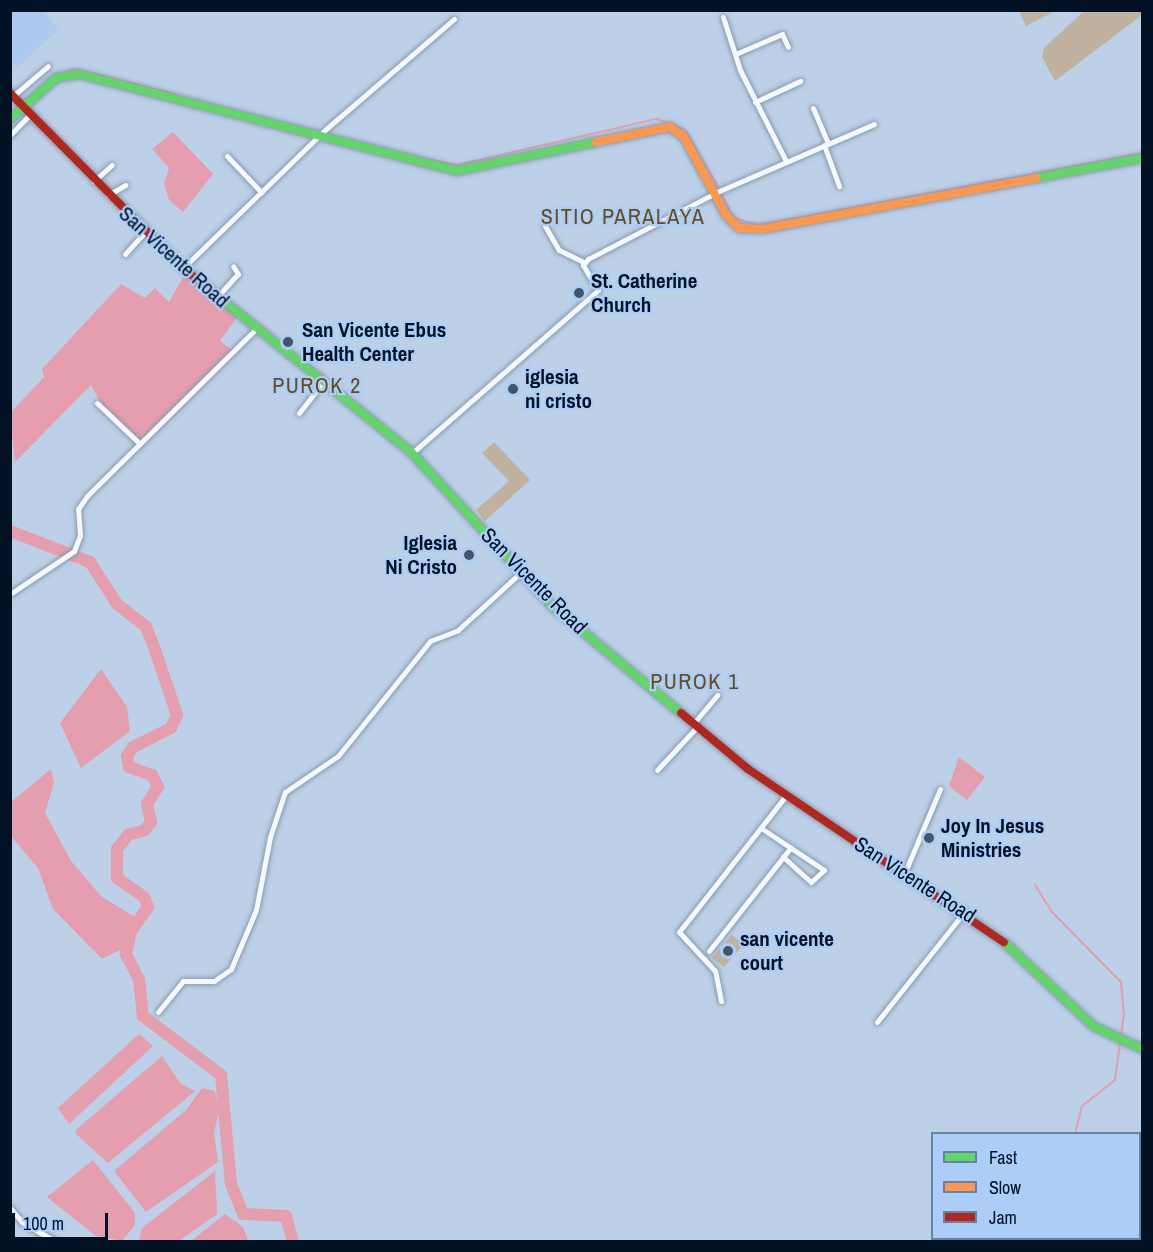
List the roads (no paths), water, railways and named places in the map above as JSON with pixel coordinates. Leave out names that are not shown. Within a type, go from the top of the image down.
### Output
[{"type":"street","points":[[723,17],[755,102],[786,161]]},
{"type":"street","points":[[183,268],[320,137],[454,19]]},
{"type":"street","points":[[738,53],[782,34],[788,47]]},
{"type":"street","points":[[12,94],[48,66]]},
{"type":"street","points":[[10,135],[27,111],[56,78],[73,74],[456,171],[670,127],[684,137],[714,193],[739,228],[762,229],[1143,158]]},
{"type":"street","points":[[755,102],[800,81]]},
{"type":"street","name":"San Vicente Road","points":[[12,94],[93,182],[183,268],[255,330],[324,381],[412,453],[552,606],[786,797],[965,911],[1037,968],[1093,1026],[1143,1049]]},
{"type":"street","points":[[813,108],[839,186]]},
{"type":"street","points":[[10,119],[27,111]]},
{"type":"street","points":[[584,262],[714,193],[874,124]]},
{"type":"street","points":[[227,156],[261,192]]},
{"type":"street","points":[[93,182],[112,165]]},
{"type":"street","points":[[107,196],[125,185]]},
{"type":"street","points":[[412,453],[598,290],[584,262],[559,250],[545,226]]},
{"type":"street","points":[[125,254],[145,232]]},
{"type":"street","points":[[217,297],[238,274],[233,266]]},
{"type":"street","points":[[10,594],[74,551],[79,505],[255,330]]},
{"type":"street","points":[[299,413],[324,381]]},
{"type":"street","points":[[97,403],[140,444]]},
{"type":"street","points":[[158,1012],[183,981],[214,981],[231,969],[256,910],[270,837],[285,792],[338,756],[430,640],[458,630],[521,572]]},
{"type":"street","points":[[657,770],[717,695]]},
{"type":"street","points":[[905,872],[940,789]]},
{"type":"street","points":[[721,1001],[715,971],[679,932],[786,797]]},
{"type":"street","points":[[761,828],[824,870],[811,882],[783,857]]},
{"type":"street","points":[[709,951],[791,847]]},
{"type":"street","points":[[878,1022],[965,911]]},
{"type":"street","points":[[10,1208],[22,1222],[56,1242]]},
{"type":"waterway","points":[[56,75],[75,69],[178,95]]},
{"type":"waterway","points":[[404,154],[457,165],[657,119],[685,129],[719,188]]},
{"type":"waterway","points":[[721,193],[734,218],[759,225],[1142,153]]},
{"type":"waterway","points":[[10,531],[90,562],[117,604],[146,627],[153,644],[177,715],[171,728],[133,747],[127,756],[129,767],[152,775],[158,787],[147,804],[151,822],[145,830],[128,835],[117,849],[117,878],[144,897],[148,907],[131,931],[126,954],[139,979],[143,1016],[221,1075],[231,1184],[243,1214],[286,1216],[293,1242]]},
{"type":"waterway","points":[[1035,885],[1051,911],[1121,982],[1124,1014],[1115,1080],[1082,1106],[1076,1132]]},
{"type":"place","name":"St. Catherine Church","points":[[579,293]]},
{"type":"place","name":"San Vicente Ebus Health Center","points":[[288,342]]},
{"type":"place","name":"iglesia ni cristo","points":[[513,389]]},
{"type":"place","name":"Iglesia Ni Cristo","points":[[469,555]]},
{"type":"place","name":"Joy In Jesus Ministries","points":[[929,838]]},
{"type":"place","name":"san vicente court","points":[[728,951]]},
{"type":"district","name":"SITIO PARALAYA","points":[[623,217]]},
{"type":"district","name":"PUROK 2","points":[[317,386]]},
{"type":"district","name":"PUROK 1","points":[[695,682]]}]
